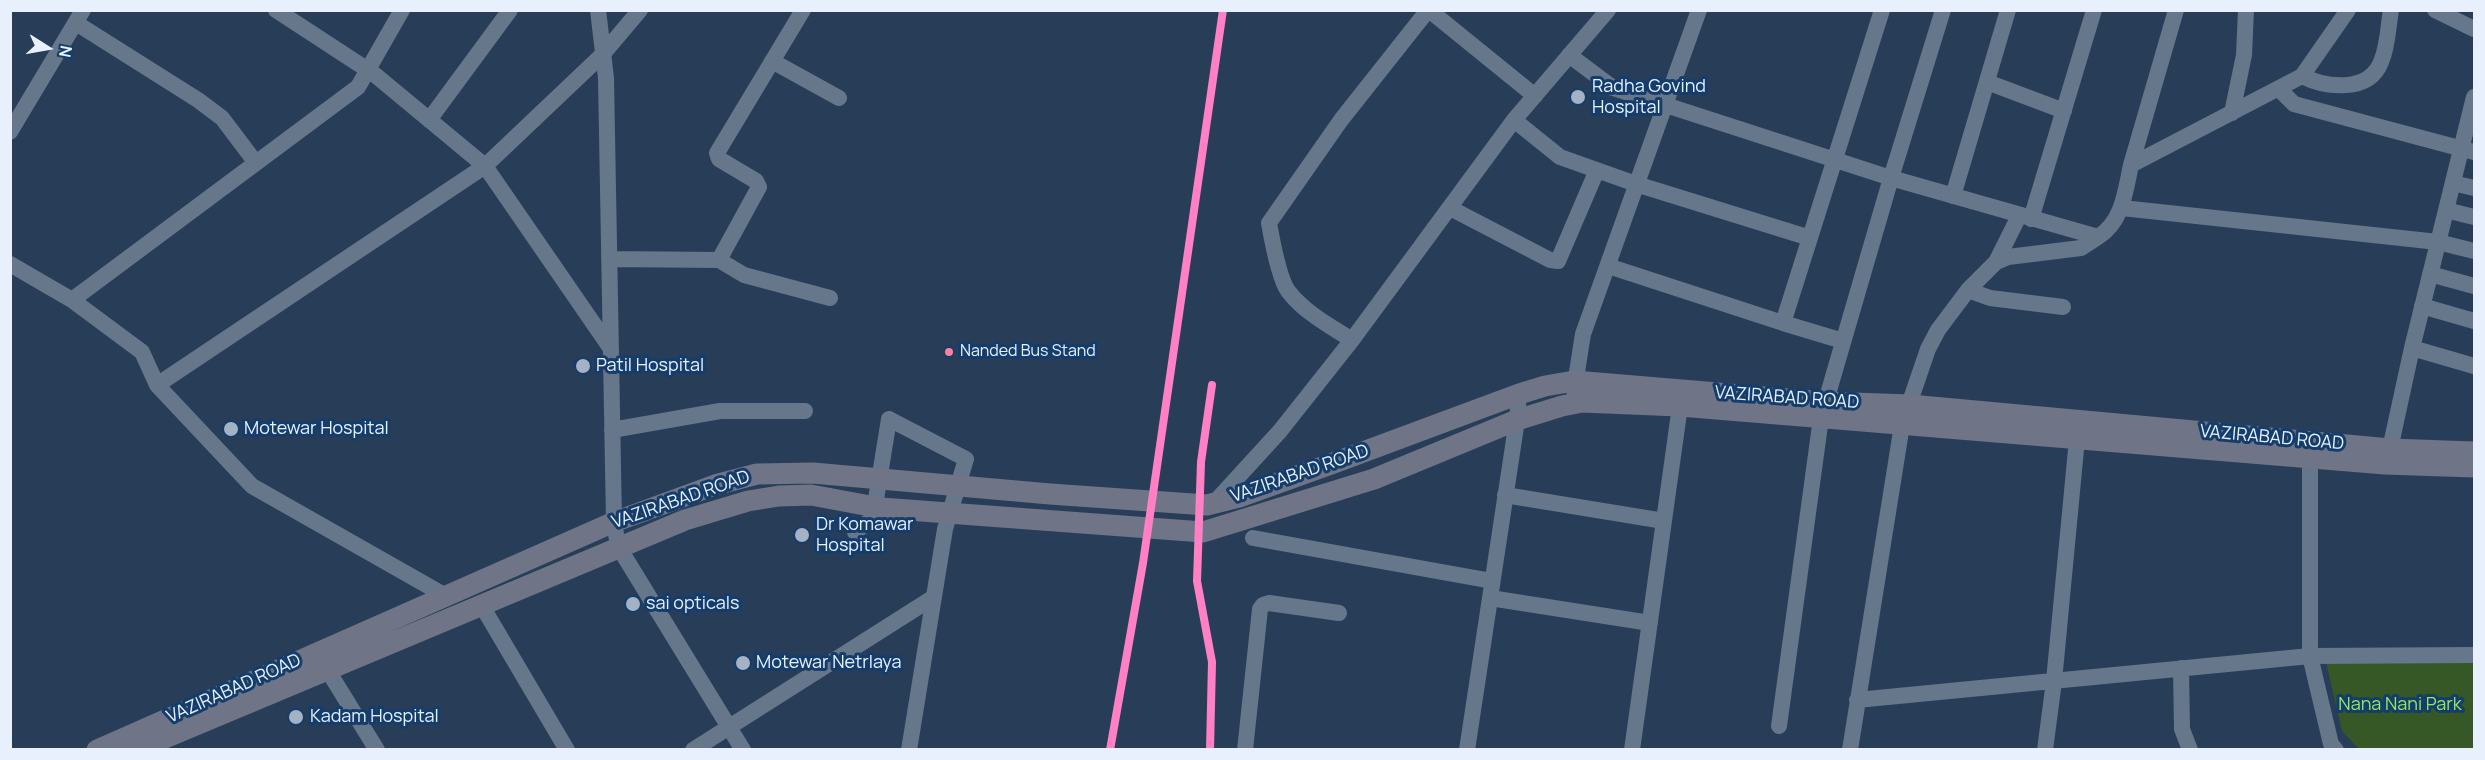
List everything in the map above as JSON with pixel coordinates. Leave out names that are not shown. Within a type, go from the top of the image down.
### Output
[{"type":"main road","name":"VAZIRABAD ROAD","points":[[136,750],[321,661],[444,595],[614,522],[714,484],[757,474],[813,473],[1050,494],[1209,504],[1239,497],[1518,394],[1574,381],[1823,410]]},
{"type":"main road","name":"VAZIRABAD ROAD","points":[[97,750],[321,661],[482,606],[685,519],[736,504],[779,496],[811,495],[881,508],[1203,532],[1374,479],[1517,420],[1573,404],[1823,410],[1906,415],[2310,450],[2385,464],[2475,467]]},
{"type":"main road","name":"VAZIRABAD ROAD","points":[[1906,415],[2077,439],[2310,450],[2390,449],[2475,452]]},
{"type":"main road","points":[[536,556],[546,579]]},
{"type":"street","points":[[276,10],[367,69],[485,166],[611,349]]},
{"type":"street","points":[[72,300],[358,87],[402,10]]},
{"type":"street","points":[[429,120],[510,10]]},
{"type":"street","points":[[598,10],[606,78],[614,522],[618,546],[743,750]]},
{"type":"street","points":[[157,385],[485,166],[602,55],[640,10]]},
{"type":"street","points":[[719,260],[759,187],[756,181],[719,159],[717,153],[803,10]]},
{"type":"street","points":[[1352,340],[1308,312],[1287,290],[1273,247],[1269,223],[1341,120],[1429,10],[1535,96]]},
{"type":"street","points":[[1209,504],[1280,431],[1352,340],[1514,120],[1608,10]]},
{"type":"street","points":[[1573,404],[1574,381],[1583,334],[1663,105],[1699,10]]},
{"type":"street","points":[[1782,323],[1882,10]]},
{"type":"street","points":[[1779,726],[1823,410],[1943,10]]},
{"type":"street","points":[[1953,196],[2008,10]]},
{"type":"street","points":[[1850,750],[1906,415],[1933,340],[1968,290],[1996,262],[2025,218],[2064,111],[2094,10]]},
{"type":"street","points":[[1996,262],[2008,257],[2081,248],[2109,230],[2122,208],[2131,165],[2175,10]]},
{"type":"street","points":[[2232,113],[2244,55],[2246,10]]},
{"type":"street","points":[[2131,165],[2302,76],[2348,10]]},
{"type":"street","points":[[2302,76],[2323,86],[2343,86],[2361,82],[2372,75],[2380,65],[2384,54],[2391,10]]},
{"type":"street","points":[[2435,10],[2475,29]]},
{"type":"street","points":[[10,132],[80,16],[222,118],[256,163]]},
{"type":"street","points":[[1569,55],[1613,88],[1891,178],[2097,237]]},
{"type":"street","points":[[772,61],[840,98]]},
{"type":"street","points":[[1987,82],[2064,111]]},
{"type":"street","points":[[2279,89],[2294,104],[2468,150]]},
{"type":"street","points":[[2390,449],[2412,348],[2453,183],[2468,150],[2475,97]]},
{"type":"street","points":[[1514,120],[1560,157],[1636,184],[1810,238]]},
{"type":"street","points":[[1450,208],[1550,260],[1558,261],[1597,170]]},
{"type":"street","points":[[2453,183],[2475,188]]},
{"type":"street","points":[[2122,208],[2438,242],[2475,251]]},
{"type":"street","points":[[2446,210],[2475,218]]},
{"type":"street","points":[[609,259],[719,260],[748,276],[830,298]]},
{"type":"street","points":[[10,264],[72,300],[142,352],[157,385],[252,486],[444,595]]},
{"type":"street","points":[[1608,266],[1843,341]]},
{"type":"street","points":[[2430,274],[2475,286]]},
{"type":"street","points":[[1968,290],[1990,298],[2063,307]]},
{"type":"street","points":[[2422,306],[2475,321]]},
{"type":"street","points":[[2412,348],[2475,366]]},
{"type":"street","points":[[1467,750],[1517,420],[1518,394]]},
{"type":"street","points":[[1632,750],[1680,406]]},
{"type":"street","points":[[612,430],[720,411],[805,411]]},
{"type":"street","points":[[855,532],[873,518],[889,419],[966,459],[945,529],[909,750]]},
{"type":"street","points":[[2044,750],[2054,681],[2077,439]]},
{"type":"street","points":[[2310,450],[2310,656],[2331,744],[2336,750]]},
{"type":"street","points":[[1505,495],[1664,521]]},
{"type":"street","points":[[1253,537],[1492,581]]},
{"type":"street","points":[[693,750],[934,597]]},
{"type":"street","points":[[1490,598],[1650,623]]},
{"type":"street","points":[[1245,750],[1260,609],[1269,603],[1339,613]]},
{"type":"street","points":[[482,606],[567,750]]},
{"type":"street","points":[[1857,700],[2310,656],[2475,655]]},
{"type":"street","points":[[321,661],[377,750]]},
{"type":"street","points":[[2181,668],[2182,729],[2190,750]]},
{"type":"green space","name":"Nana Nani Park","points":[[2474,660],[2474,749],[2359,749],[2342,731],[2326,662]]},
{"type":"transit line","points":[[1110,750],[1143,563],[1223,10]]},
{"type":"transit line","points":[[1210,750],[1212,662],[1197,581],[1201,462],[1212,385]]},
{"type":"place","name":"Radha Govind Hospital","points":[[1578,97]]},
{"type":"place","name":"Nanded Bus Stand","points":[[949,352]]},
{"type":"place","name":"Patil Hospital","points":[[583,366]]},
{"type":"place","name":"Motewar Hospital","points":[[231,429]]},
{"type":"place","name":"Dr Komawar Hospital","points":[[802,535]]},
{"type":"place","name":"sai opticals","points":[[633,604]]},
{"type":"place","name":"Motewar Netrlaya","points":[[743,663]]},
{"type":"place","name":"Kadam Hospital","points":[[296,717]]}]
